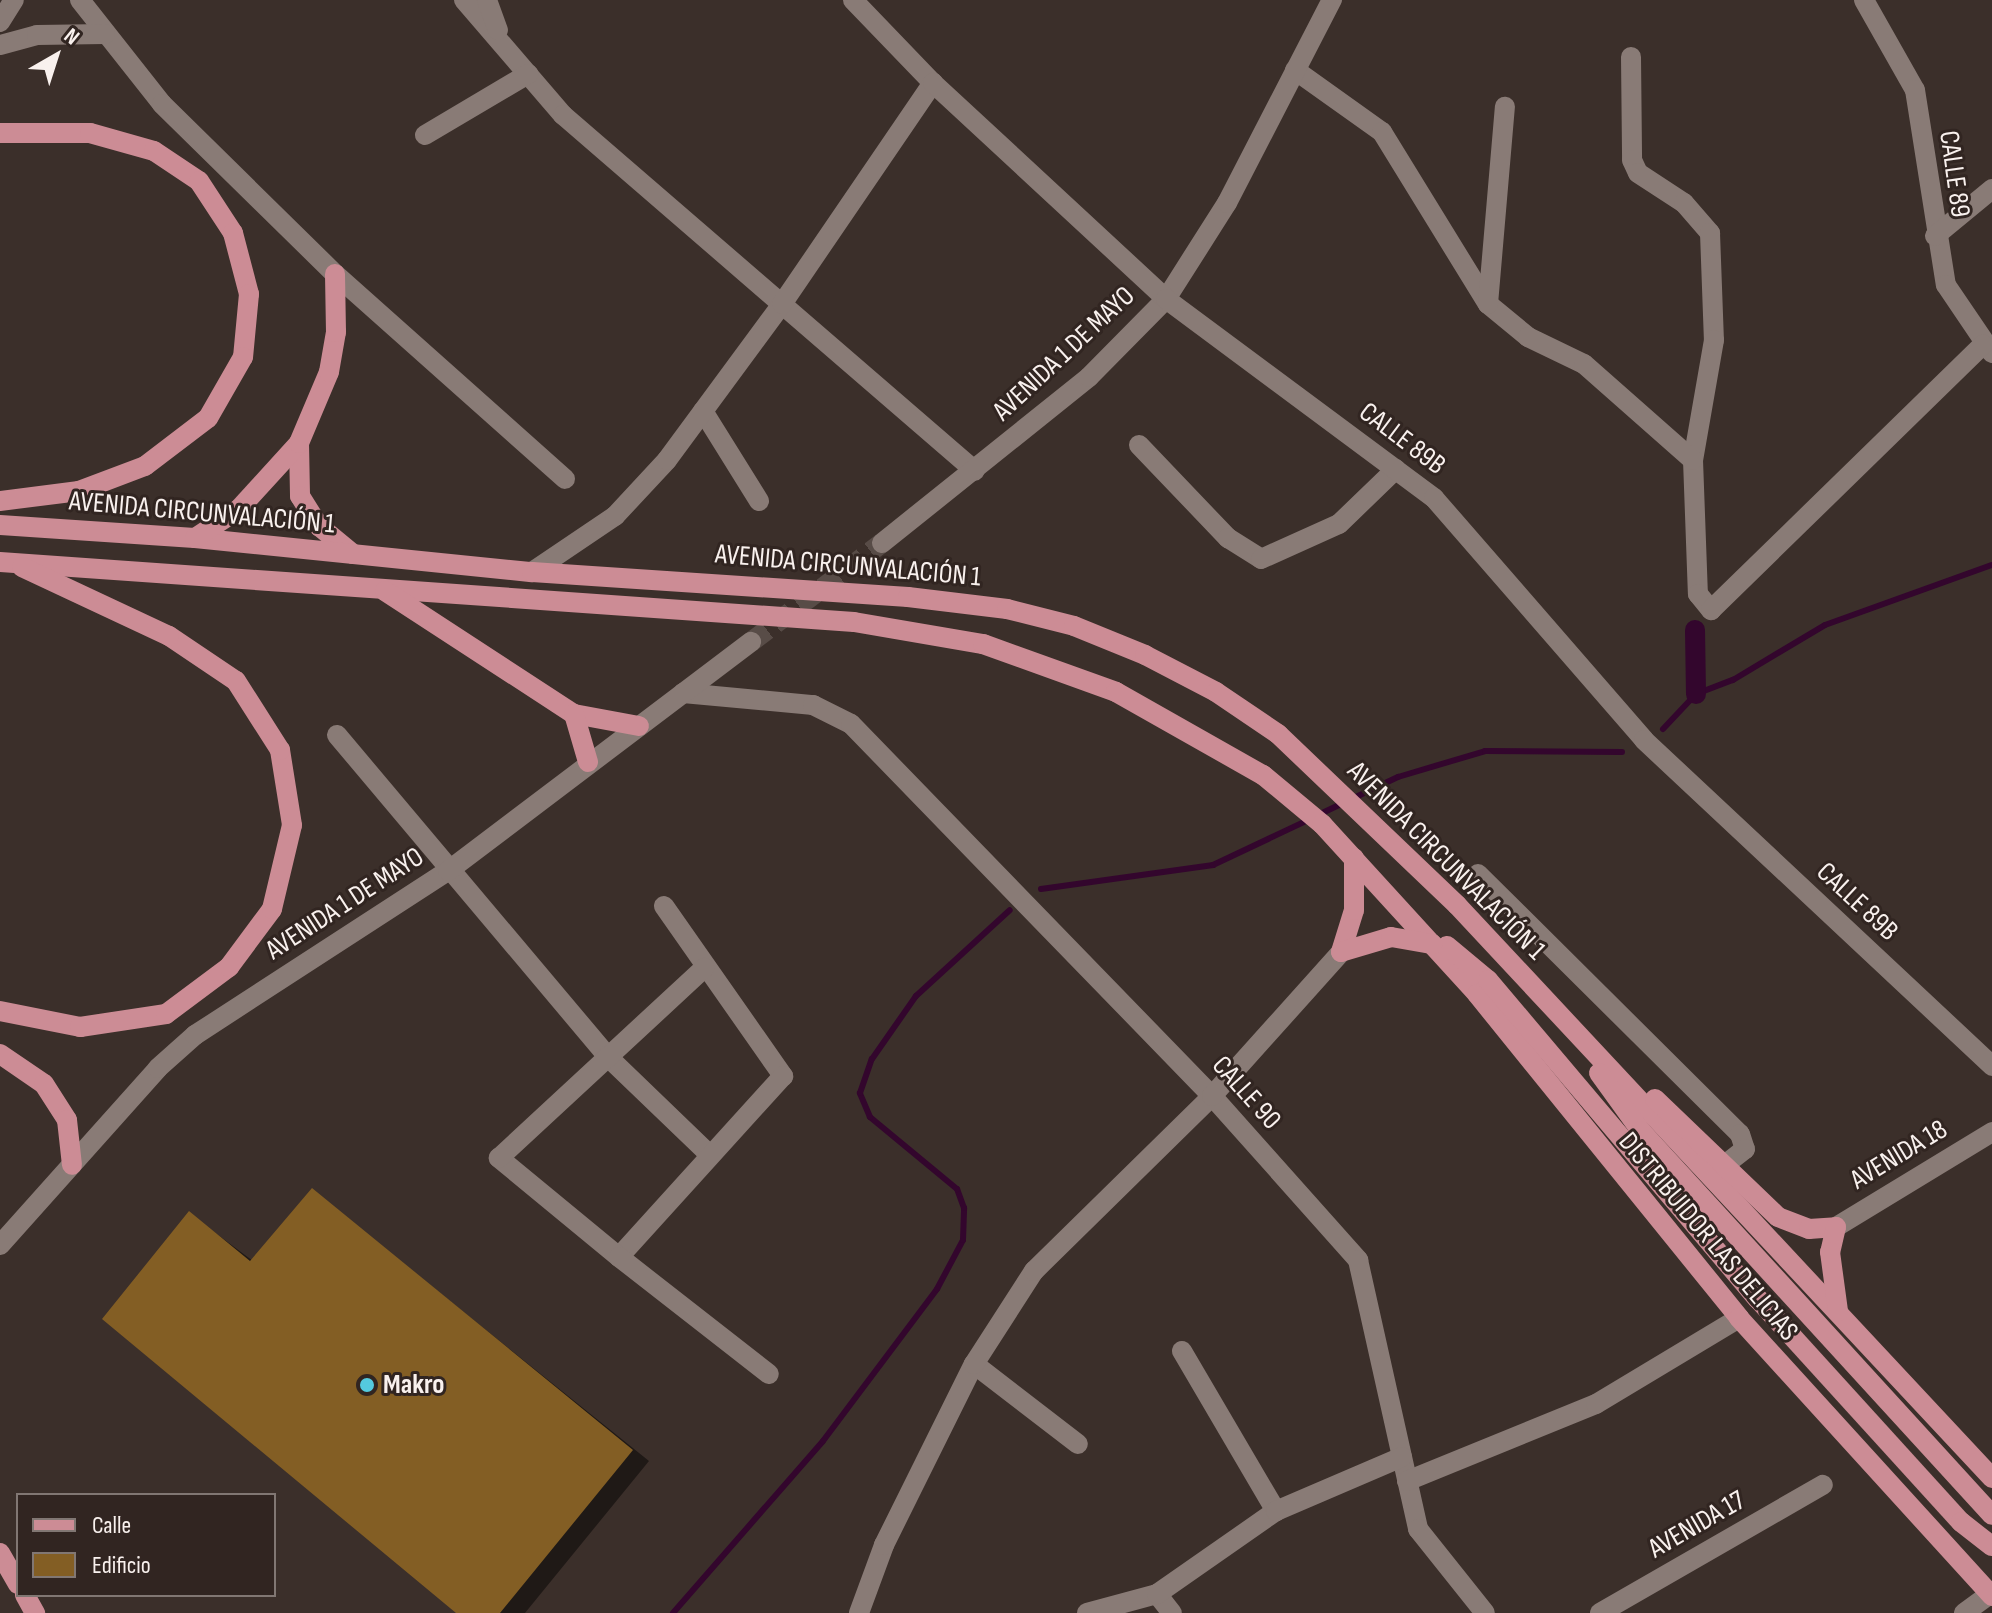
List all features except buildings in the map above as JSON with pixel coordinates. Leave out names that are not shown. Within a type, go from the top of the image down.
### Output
[{"type":"main road","points":[[0,133],[90,133],[154,151],[199,181],[233,233],[249,294],[243,357],[208,418],[145,466],[79,491],[0,501]]},
{"type":"main road","points":[[195,538],[239,509],[299,443],[329,372],[336,332],[335,274]]},
{"type":"main road","points":[[299,443],[300,496],[319,526],[353,554]]},
{"type":"main road","name":"AVENIDA CIRCUNVALACIÓN 1","points":[[0,525],[195,538],[532,572],[795,587],[908,597],[1020,612],[1074,626],[1145,655],[1216,692],[1278,734],[1551,1005]]},
{"type":"main road","points":[[0,1011],[80,1027],[166,1014],[229,967],[272,909],[292,825],[280,750],[236,681],[169,636],[6,562]]},
{"type":"main road","name":"AVENIDA CIRCUNVALACIÓN 1","points":[[6,562],[854,622],[983,644],[1116,692],[1215,744],[1322,824],[1395,903]]},
{"type":"main road","points":[[381,589],[574,714],[639,726]]},
{"type":"main road","points":[[574,714],[588,762]]},
{"type":"main road","points":[[1341,952],[1354,910],[1354,858]]},
{"type":"main road","points":[[1395,903],[1488,980],[1758,1299],[1961,1522],[1992,1546]]},
{"type":"main road","name":"DISTRIBUIDOR LAS DELICIAS","points":[[1395,903],[1739,1318],[1991,1595]]},
{"type":"main road","points":[[1341,952],[1391,937],[1432,944]]},
{"type":"main road","points":[[1551,1005],[1726,1164],[1778,1217],[1809,1229],[1836,1227],[1830,1252],[1838,1311]]},
{"type":"main road","points":[[1551,1005],[1641,1131],[1992,1515]]},
{"type":"main road","name":"DISTRIBUIDOR LAS DELICIAS","points":[[1551,1005],[1992,1478]]},
{"type":"main road","points":[[0,1054],[44,1084],[67,1120],[72,1165]]},
{"type":"main road","points":[[0,1553],[16,1581]]},
{"type":"street","points":[[0,22],[14,0]]},
{"type":"street","points":[[80,0],[162,104],[335,274],[565,479]]},
{"type":"street","points":[[464,0],[563,115],[975,471]]},
{"type":"street","points":[[487,0],[502,42]]},
{"type":"street","name":"CALLE 89B","points":[[853,0],[933,83],[1166,299],[1434,498],[1644,740],[1992,1066]]},
{"type":"street","name":"AVENIDA 1 DE MAYO","points":[[882,543],[1089,377],[1166,299],[1227,203],[1332,0]]},
{"type":"street","name":"CALLE 89","points":[[1864,0],[1915,90],[1935,236],[1953,302],[1988,349]]},
{"type":"street","points":[[0,45],[37,35],[105,34]]},
{"type":"street","points":[[1631,57],[1632,160],[1638,173],[1684,203],[1710,233],[1714,340],[1693,460],[1698,594],[1711,610],[1988,349]]},
{"type":"street","points":[[1295,70],[1382,132],[1488,304],[1528,337],[1584,364],[1693,460]]},
{"type":"street","points":[[425,135],[528,74]]},
{"type":"street","points":[[532,572],[615,516],[667,460],[782,304],[933,83]]},
{"type":"street","points":[[1488,304],[1505,107]]},
{"type":"street","points":[[1935,236],[1992,189]]},
{"type":"street","points":[[703,411],[759,501]]},
{"type":"street","points":[[1139,445],[1228,538],[1261,559],[1339,524],[1396,469]]},
{"type":"street","name":"AVENIDA 1 DE MAYO","points":[[0,1245],[158,1068],[195,1035],[448,871],[588,762],[751,642]]},
{"type":"street","name":"CALLE 90","points":[[683,693],[813,705],[851,724],[1212,1096],[1358,1260],[1418,1529],[1485,1613]]},
{"type":"street","points":[[337,735],[448,871],[607,1056],[710,1155]]},
{"type":"street","points":[[1478,874],[1740,1134],[1745,1149],[1726,1164]]},
{"type":"street","points":[[619,1257],[783,1076],[704,968],[664,906]]},
{"type":"street","points":[[859,1613],[884,1545],[974,1364],[1034,1271],[1212,1096],[1341,952]]},
{"type":"street","points":[[704,968],[499,1158],[769,1374]]},
{"type":"street","name":"AVENIDA 18","points":[[1836,1227],[1992,1132]]},
{"type":"street","points":[[1407,1481],[1596,1404],[1739,1318]]},
{"type":"street","points":[[1182,1351],[1276,1511]]},
{"type":"street","points":[[974,1364],[1078,1444]]},
{"type":"street","points":[[1087,1613],[1157,1594],[1276,1511],[1402,1457]]},
{"type":"street","name":"AVENIDA 17","points":[[1600,1613],[1823,1485]]},
{"type":"street","points":[[1157,1594],[1172,1613]]},
{"type":"street","points":[[1964,1613],[1991,1595]]},
{"type":"waterway","points":[[1663,729],[1696,694],[1733,680],[1825,625],[1992,565]]},
{"type":"waterway","points":[[1695,630],[1696,694]]},
{"type":"waterway","points":[[1318,815],[1398,777],[1485,751],[1622,752]]},
{"type":"waterway","points":[[1041,889],[1213,865],[1308,820]]},
{"type":"waterway","points":[[673,1613],[823,1441],[937,1289],[963,1240],[964,1208],[957,1189],[870,1117],[860,1093],[872,1059],[916,996],[1010,910]]},
{"type":"tunnel","points":[[751,642],[882,543]]},
{"type":"place","name":"Makro","points":[[367,1385]]}]
